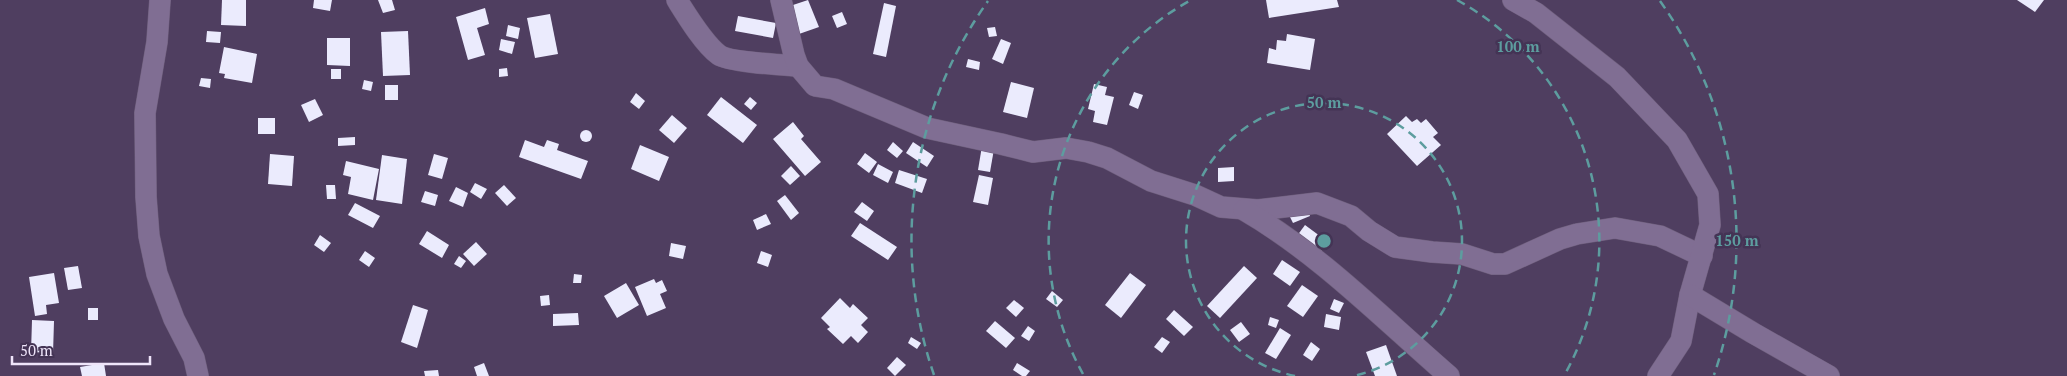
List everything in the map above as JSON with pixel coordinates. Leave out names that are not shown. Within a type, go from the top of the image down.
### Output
[{"type":"street","points":[[160,0],[157,42],[145,112],[148,226],[157,274],[174,319],[194,358],[198,376]]},
{"type":"street","points":[[677,0],[699,33],[719,56],[762,64],[798,66]]},
{"type":"street","points":[[782,0],[798,66],[815,86],[834,89],[927,128],[1033,152],[1066,148],[1088,152],[1107,158],[1151,181],[1195,195],[1221,207],[1258,210],[1317,203],[1351,216],[1370,231],[1395,246],[1432,252],[1462,254],[1493,264],[1505,264],[1560,239],[1577,234],[1615,228],[1660,236],[1702,256]]},
{"type":"street","points":[[1512,0],[1536,13],[1617,77],[1677,140],[1708,194],[1710,225],[1690,295],[1682,341],[1658,376]]},
{"type":"street","points":[[1244,210],[1272,226],[1350,288],[1449,376]]},
{"type":"street","points":[[1690,295],[1829,376]]},
{"type":"building","points":[[222,0],[246,0],[246,26],[221,25]]},
{"type":"building","points":[[314,0],[332,0],[330,11],[313,8]]},
{"type":"building","points":[[378,0],[392,0],[395,10],[383,13]]},
{"type":"building","points":[[808,0],[819,27],[799,34],[790,6]]},
{"type":"building","points":[[1266,0],[1337,0],[1339,7],[1269,18]]},
{"type":"building","points":[[2017,0],[2044,0],[2035,12]]},
{"type":"building","points":[[884,3],[896,6],[886,57],[873,54]]},
{"type":"building","points":[[485,8],[489,24],[477,28],[485,55],[468,60],[456,17]]},
{"type":"building","points":[[842,12],[847,24],[837,28],[832,16]]},
{"type":"building","points":[[550,14],[558,54],[535,58],[527,18]]},
{"type":"building","points":[[738,16],[776,23],[773,38],[735,31]]},
{"type":"building","points":[[508,25],[520,28],[518,39],[506,36]]},
{"type":"building","points":[[995,27],[997,36],[989,37],[987,28]]},
{"type":"building","points":[[207,31],[221,32],[220,43],[206,42]]},
{"type":"building","points":[[408,31],[410,75],[383,76],[381,32]]},
{"type":"building","points":[[1287,34],[1315,39],[1310,70],[1267,63],[1269,48],[1276,50],[1277,40],[1286,41]]},
{"type":"building","points":[[327,38],[350,38],[350,66],[327,65]]},
{"type":"building","points":[[501,39],[515,42],[512,54],[499,50]]},
{"type":"building","points":[[1001,39],[1011,43],[1003,64],[992,59]]},
{"type":"building","points":[[224,47],[257,54],[252,83],[224,78],[225,74],[219,73]]},
{"type":"building","points":[[968,59],[980,62],[979,70],[966,67]]},
{"type":"building","points":[[507,68],[508,76],[499,77],[499,69]]},
{"type":"building","points":[[331,69],[341,69],[341,79],[331,79]]},
{"type":"building","points":[[201,78],[211,79],[210,88],[199,86]]},
{"type":"building","points":[[364,80],[373,82],[371,91],[362,89]]},
{"type":"building","points":[[1011,82],[1034,88],[1027,118],[1003,112]]},
{"type":"building","points":[[1094,84],[1107,87],[1105,95],[1114,97],[1107,125],[1093,122],[1095,111],[1088,109]]},
{"type":"building","points":[[385,85],[398,85],[398,100],[385,100]]},
{"type":"building","points":[[1134,92],[1143,95],[1138,109],[1129,105]]},
{"type":"building","points":[[636,93],[645,101],[639,109],[630,102]]},
{"type":"building","points":[[721,97],[757,125],[743,143],[707,115]]},
{"type":"building","points":[[750,97],[757,103],[751,110],[744,104]]},
{"type":"building","points":[[315,99],[323,115],[309,122],[301,105]]},
{"type":"building","points":[[672,115],[687,128],[674,143],[659,130]]},
{"type":"building","points":[[1406,116],[1412,122],[1417,119],[1421,123],[1426,119],[1438,133],[1433,137],[1441,145],[1417,166],[1387,134]]},
{"type":"building","points":[[258,118],[275,118],[275,134],[258,134]]},
{"type":"building","points":[[793,122],[804,136],[801,139],[821,162],[805,176],[773,139]]},
{"type":"building","points":[[584,130],[588,130],[592,136],[588,142],[584,142],[580,138],[580,134]]},
{"type":"building","points":[[355,137],[355,145],[338,146],[338,138]]},
{"type":"building","points":[[525,140],[544,147],[547,140],[559,144],[557,150],[588,161],[581,179],[519,157]]},
{"type":"building","points":[[893,142],[903,151],[897,158],[887,150]]},
{"type":"building","points":[[913,142],[934,156],[927,167],[906,153]]},
{"type":"building","points":[[640,145],[669,157],[659,181],[631,169]]},
{"type":"building","points":[[982,146],[994,149],[990,172],[978,170]]},
{"type":"building","points":[[865,153],[877,162],[869,173],[857,164]]},
{"type":"building","points":[[270,154],[294,156],[292,186],[268,184]]},
{"type":"building","points":[[434,154],[448,158],[442,179],[428,175]]},
{"type":"building","points":[[382,155],[407,159],[402,204],[376,200]]},
{"type":"building","points":[[346,161],[379,169],[373,200],[348,194],[351,177],[343,175]]},
{"type":"building","points":[[878,164],[893,172],[888,183],[873,175]]},
{"type":"building","points":[[791,166],[800,176],[790,185],[781,176]]},
{"type":"building","points":[[1234,167],[1234,181],[1218,182],[1218,168]]},
{"type":"building","points":[[899,170],[927,179],[922,193],[895,183]]},
{"type":"building","points":[[979,175],[993,178],[988,205],[973,202]]},
{"type":"building","points":[[475,183],[487,189],[481,199],[470,192]]},
{"type":"building","points":[[326,185],[335,185],[336,199],[327,199]]},
{"type":"building","points":[[504,185],[516,198],[507,206],[495,193]]},
{"type":"building","points":[[456,187],[468,193],[463,207],[449,201]]},
{"type":"building","points":[[425,191],[438,195],[435,206],[421,202]]},
{"type":"building","points":[[785,195],[799,213],[791,220],[777,201]]},
{"type":"building","points":[[862,202],[874,211],[867,221],[854,212]]},
{"type":"building","points":[[355,203],[380,216],[373,228],[348,215]]},
{"type":"building","points":[[1306,206],[1310,216],[1293,223],[1288,213]]},
{"type":"building","points":[[766,214],[771,224],[757,230],[753,220]]},
{"type":"building","points":[[860,223],[897,247],[888,260],[851,236]]},
{"type":"building","points":[[1305,225],[1328,242],[1317,257],[1294,240]]},
{"type":"building","points":[[427,231],[449,245],[442,258],[419,244]]},
{"type":"building","points":[[320,235],[331,243],[324,252],[314,245]]},
{"type":"building","points":[[476,242],[487,254],[474,266],[463,254]]},
{"type":"building","points":[[671,243],[686,246],[683,259],[669,256]]},
{"type":"building","points":[[365,251],[375,258],[369,267],[359,260]]},
{"type":"building","points":[[761,251],[772,255],[768,267],[757,263]]},
{"type":"building","points":[[459,256],[466,261],[461,268],[454,264]]},
{"type":"building","points":[[1282,260],[1300,272],[1290,286],[1273,274]]},
{"type":"building","points":[[78,266],[82,288],[68,290],[64,268]]},
{"type":"building","points":[[1244,266],[1257,278],[1220,318],[1207,306]]},
{"type":"building","points":[[54,273],[59,303],[46,305],[47,314],[35,316],[29,277]]},
{"type":"building","points":[[1130,273],[1146,285],[1121,318],[1105,305]]},
{"type":"building","points":[[574,274],[582,275],[581,283],[573,283]]},
{"type":"building","points":[[654,279],[656,283],[662,280],[667,291],[660,294],[666,308],[647,316],[635,287]]},
{"type":"building","points":[[626,283],[639,305],[617,318],[604,296]]},
{"type":"building","points":[[1302,285],[1318,296],[1303,317],[1287,306]]},
{"type":"building","points":[[1052,291],[1063,300],[1057,307],[1046,299]]},
{"type":"building","points":[[549,295],[550,305],[541,306],[540,296]]},
{"type":"building","points":[[840,298],[850,308],[853,304],[868,318],[861,325],[868,332],[858,343],[851,336],[843,344],[827,329],[830,327],[821,318]]},
{"type":"building","points":[[1334,299],[1344,303],[1339,313],[1330,309]]},
{"type":"building","points":[[1014,300],[1024,308],[1016,317],[1006,308]]},
{"type":"building","points":[[413,305],[428,310],[417,348],[401,342]]},
{"type":"building","points":[[88,308],[98,308],[98,320],[88,320]]},
{"type":"building","points":[[1174,310],[1193,327],[1184,336],[1166,319]]},
{"type":"building","points":[[578,313],[579,325],[553,326],[553,314]]},
{"type":"building","points":[[1326,314],[1341,317],[1339,330],[1324,327]]},
{"type":"building","points":[[1270,317],[1279,320],[1276,328],[1268,325]]},
{"type":"building","points":[[32,320],[54,321],[53,353],[31,352]]},
{"type":"building","points":[[995,321],[1015,338],[1006,348],[986,331]]},
{"type":"building","points":[[1241,322],[1250,334],[1239,342],[1230,330]]},
{"type":"building","points":[[1028,326],[1035,331],[1029,341],[1021,336]]},
{"type":"building","points":[[1280,328],[1291,335],[1276,359],[1265,353]]},
{"type":"building","points":[[911,337],[921,343],[917,349],[908,343]]},
{"type":"building","points":[[1162,337],[1170,342],[1162,353],[1154,347]]},
{"type":"building","points":[[1311,342],[1320,349],[1312,361],[1303,355]]},
{"type":"building","points":[[1386,345],[1397,376],[1375,376],[1366,352]]},
{"type":"building","points":[[897,357],[906,365],[895,376],[887,368]]},
{"type":"building","points":[[104,363],[106,376],[82,376],[80,367]]},
{"type":"building","points":[[484,363],[489,376],[477,376],[474,367]]},
{"type":"building","points":[[1017,363],[1030,371],[1026,376],[1022,376],[1013,370]]},
{"type":"building","points":[[438,370],[439,376],[425,376],[424,371]]}]
